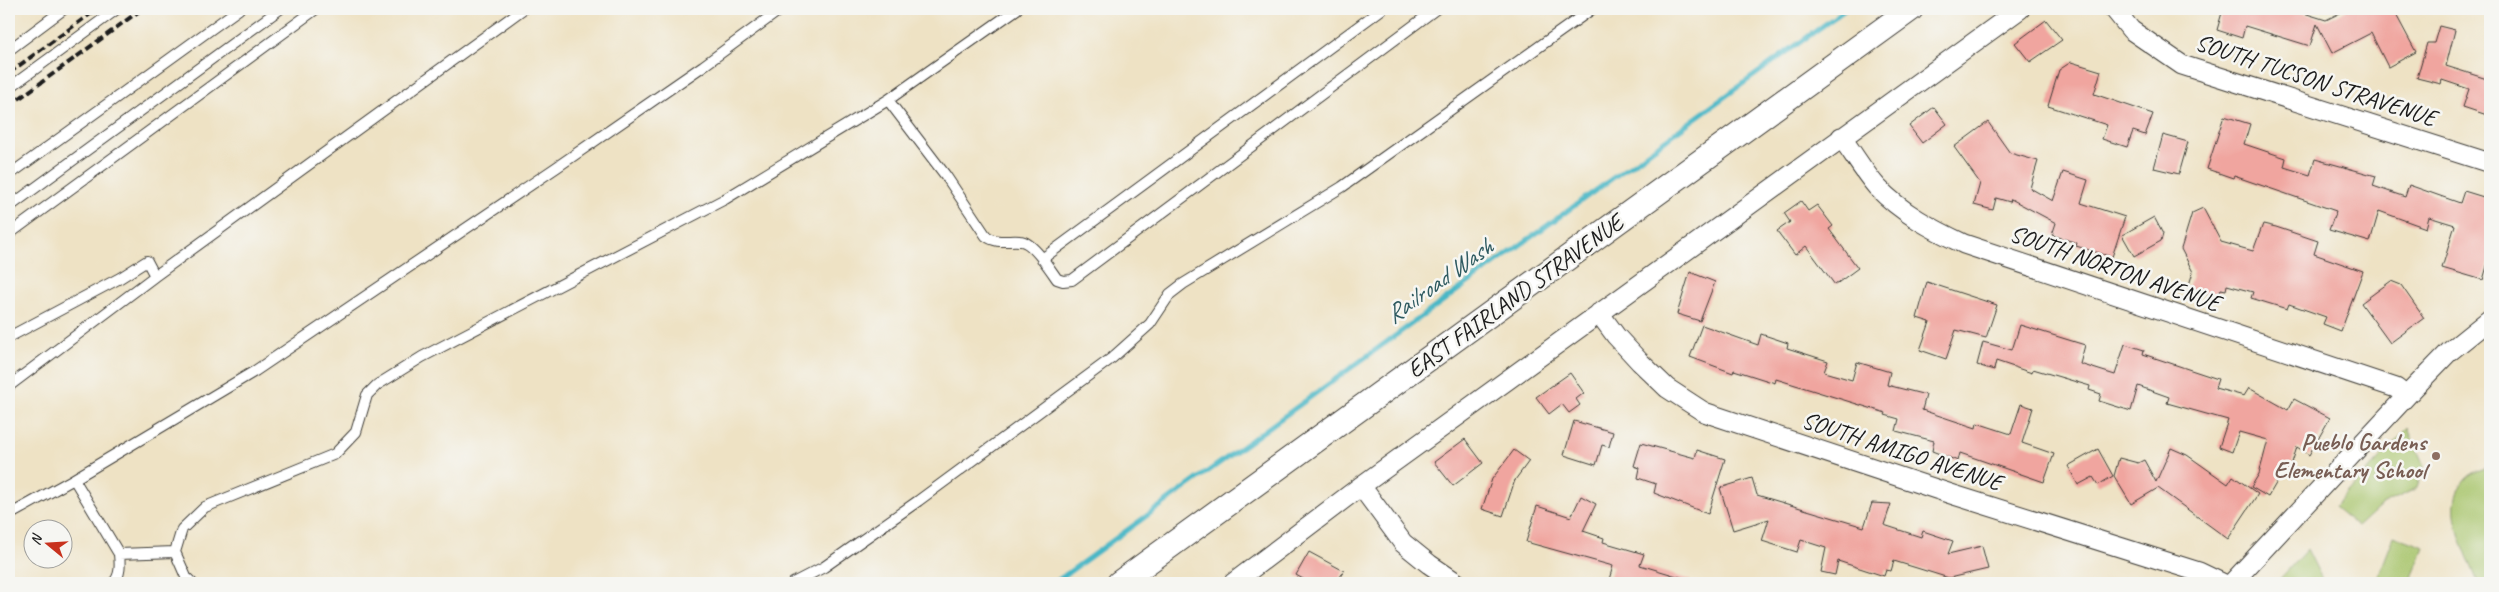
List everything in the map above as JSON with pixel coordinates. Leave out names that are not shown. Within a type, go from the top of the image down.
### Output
[{"type":"street","name":"EAST FAIRLAND STRAVENUE","points":[[1119,583],[1911,9]]},
{"type":"street","points":[[1232,583],[1599,313],[2020,9]]},
{"type":"street","name":"SOUTH TUCSON STRAVENUE","points":[[2114,9],[2131,30],[2182,65],[2490,163]]},
{"type":"street","name":"SOUTH NORTON AVENUE","points":[[1841,137],[1876,185],[1896,205],[1922,223],[1949,237],[2396,388],[2406,396]]},
{"type":"street","name":"SOUTH AMIGO AVENUE","points":[[1599,313],[1616,336],[1667,388],[1704,412],[1954,495],[2199,572],[2222,583]]},
{"type":"street","points":[[2232,583],[2449,352],[2490,319]]},
{"type":"street","points":[[1362,486],[1403,543],[1457,583]]},
{"type":"lane","points":[[9,50],[64,9]]},
{"type":"lane","points":[[9,88],[117,9]]},
{"type":"lane","points":[[9,175],[239,9]]},
{"type":"lane","points":[[9,207],[280,9]]},
{"type":"lane","points":[[9,234],[316,9]]},
{"type":"lane","points":[[9,386],[155,276],[523,9]]},
{"type":"lane","points":[[9,515],[74,479],[255,371],[398,276],[703,66],[781,9]]},
{"type":"lane","points":[[192,583],[186,578],[175,552],[182,529],[204,507],[335,454],[356,432],[367,395],[377,384],[422,356],[725,199],[888,100],[1016,9]]},
{"type":"lane","points":[[1042,259],[1382,9]]},
{"type":"lane","points":[[888,100],[946,176],[986,236],[992,240],[1022,240],[1030,244],[1057,279],[1063,282],[1072,280],[1436,9]]},
{"type":"lane","points":[[793,583],[824,567],[1112,358],[1150,324],[1170,294],[1183,284],[1342,187],[1592,9]]},
{"type":"lane","points":[[9,337],[120,278],[147,261],[155,276]]},
{"type":"lane","points":[[74,479],[119,554],[120,566],[117,580],[113,583]]},
{"type":"lane","points":[[119,554],[175,552]]},
{"type":"green space","points":[[2408,428],[2424,466],[2417,488],[2382,505],[2358,527],[2334,507]]},
{"type":"green space","points":[[2490,466],[2490,583],[2478,583],[2462,544],[2455,516],[2455,503],[2458,490],[2466,478],[2474,472]]},
{"type":"green space","points":[[2394,536],[2424,547],[2410,583],[2376,583]]},
{"type":"green space","points":[[2307,549],[2324,583],[2276,583]]},
{"type":"building","points":[[2223,9],[2260,9],[2280,14],[2282,9],[2291,9],[2326,20],[2348,9],[2393,9],[2416,52],[2388,67],[2371,33],[2332,53],[2317,24],[2310,46],[2245,26],[2242,38],[2217,30]]},
{"type":"building","points":[[2046,20],[2062,40],[2030,62],[2015,43]]},
{"type":"building","points":[[2439,26],[2455,30],[2446,66],[2490,80],[2490,107],[2487,115],[2463,107],[2469,89],[2442,80],[2441,84],[2417,78],[2427,43],[2434,43]]},
{"type":"building","points":[[2071,62],[2101,71],[2094,94],[2153,114],[2145,135],[2133,131],[2127,147],[2102,139],[2107,125],[2048,106],[2059,70]]},
{"type":"building","points":[[1934,107],[1947,124],[1922,143],[1909,126]]},
{"type":"building","points":[[2224,116],[2250,124],[2244,144],[2286,158],[2284,167],[2310,175],[2315,159],[2376,176],[2373,186],[2405,197],[2409,185],[2460,203],[2464,191],[2490,199],[2490,256],[2483,280],[2442,268],[2455,225],[2429,217],[2426,228],[2379,211],[2370,242],[2329,230],[2336,211],[2234,176],[2233,178],[2207,169]]},
{"type":"building","points":[[1988,122],[2010,153],[2038,161],[2030,188],[2053,201],[2063,172],[2088,180],[2081,203],[2125,217],[2112,257],[2076,246],[2077,243],[2052,235],[2056,223],[2011,199],[2010,202],[1996,198],[1993,210],[1974,205],[1980,183],[1954,147]]},
{"type":"building","points":[[2163,135],[2188,142],[2179,174],[2154,168]]},
{"type":"building","points":[[1801,201],[1808,211],[1817,205],[1833,226],[1829,229],[1858,268],[1835,285],[1806,246],[1795,255],[1777,231],[1790,222],[1784,213]]},
{"type":"building","points":[[2203,208],[2221,242],[2253,251],[2263,224],[2318,241],[2314,254],[2363,271],[2341,331],[2323,324],[2326,317],[2289,304],[2287,309],[2251,298],[2253,292],[2227,285],[2226,290],[2221,289],[2218,298],[2188,288],[2193,272],[2181,249],[2192,213]]},
{"type":"building","points":[[2154,217],[2163,234],[2161,241],[2134,256],[2122,235]]},
{"type":"building","points":[[1690,272],[1715,282],[1700,321],[1677,314]]},
{"type":"building","points":[[2391,281],[2401,285],[2424,318],[2390,343],[2361,303]]},
{"type":"building","points":[[1927,282],[1997,305],[1986,338],[1956,330],[1946,359],[1920,350],[1930,322],[1917,318]]},
{"type":"building","points":[[1702,325],[1758,345],[1761,334],[1788,343],[1787,348],[1828,361],[1824,372],[1852,380],[1857,362],[1890,372],[1887,385],[1926,395],[1922,410],[1976,428],[1977,423],[2011,434],[2021,404],[2033,408],[2022,443],[2054,454],[2044,482],[1960,453],[1958,461],[1932,451],[1934,441],[1896,431],[1899,419],[1885,415],[1886,413],[1776,379],[1775,383],[1734,370],[1733,373],[1690,357]]},
{"type":"building","points":[[2020,325],[2085,345],[2080,364],[2115,375],[2125,344],[2144,350],[2143,354],[2218,379],[2215,388],[2244,396],[2249,388],[2288,410],[2294,399],[2330,418],[2309,455],[2297,447],[2290,469],[2285,468],[2268,497],[2251,487],[2259,474],[2268,440],[2239,432],[2232,452],[2219,447],[2228,420],[2167,403],[2169,397],[2138,386],[2131,411],[2099,401],[2101,394],[2089,390],[2090,386],[2033,369],[2032,373],[1996,361],[1994,370],[1977,365],[1983,342],[2012,350]]},
{"type":"building","points":[[1570,373],[1584,393],[1576,399],[1580,405],[1569,413],[1562,404],[1549,414],[1536,397]]},
{"type":"building","points":[[1574,421],[1613,432],[1609,447],[1602,445],[1596,465],[1564,455]]},
{"type":"building","points":[[1465,439],[1483,463],[1453,486],[1434,462]]},
{"type":"building","points":[[1641,443],[1695,458],[1697,450],[1725,459],[1708,514],[1654,493],[1656,484],[1638,478],[1640,468],[1634,466]]},
{"type":"building","points":[[2171,448],[2187,455],[2228,484],[2233,476],[2258,494],[2228,539],[2158,488],[2131,504],[2114,476],[2119,458],[2138,463],[2144,460],[2156,482]]},
{"type":"building","points":[[2098,449],[2113,476],[2098,485],[2093,477],[2078,485],[2068,466]]},
{"type":"building","points":[[1514,450],[1529,461],[1515,480],[1503,516],[1482,509],[1492,479]]},
{"type":"building","points":[[1752,478],[1757,495],[1864,527],[1872,503],[1891,504],[1884,525],[1921,537],[1923,531],[1953,541],[1948,554],[1982,546],[1988,569],[1949,578],[1894,561],[1891,571],[1886,570],[1884,576],[1838,561],[1835,575],[1821,572],[1826,548],[1801,540],[1797,552],[1762,541],[1769,519],[1733,530],[1720,488]]},
{"type":"building","points":[[1581,496],[1596,504],[1583,531],[1604,538],[1603,542],[1644,554],[1640,565],[1690,580],[1689,583],[1608,583],[1613,566],[1526,542],[1537,506],[1571,517]]},
{"type":"building","points":[[1309,552],[1344,571],[1336,583],[1310,583],[1296,575]]},
{"type":"waterway","name":"Railroad Wash","points":[[1054,583],[1846,9]]},
{"type":"railway","points":[[9,73],[97,9]]},
{"type":"railway","points":[[9,106],[142,9]]},
{"type":"place","name":"Pueblo Gardens Elementary School","points":[[2436,456]]}]
